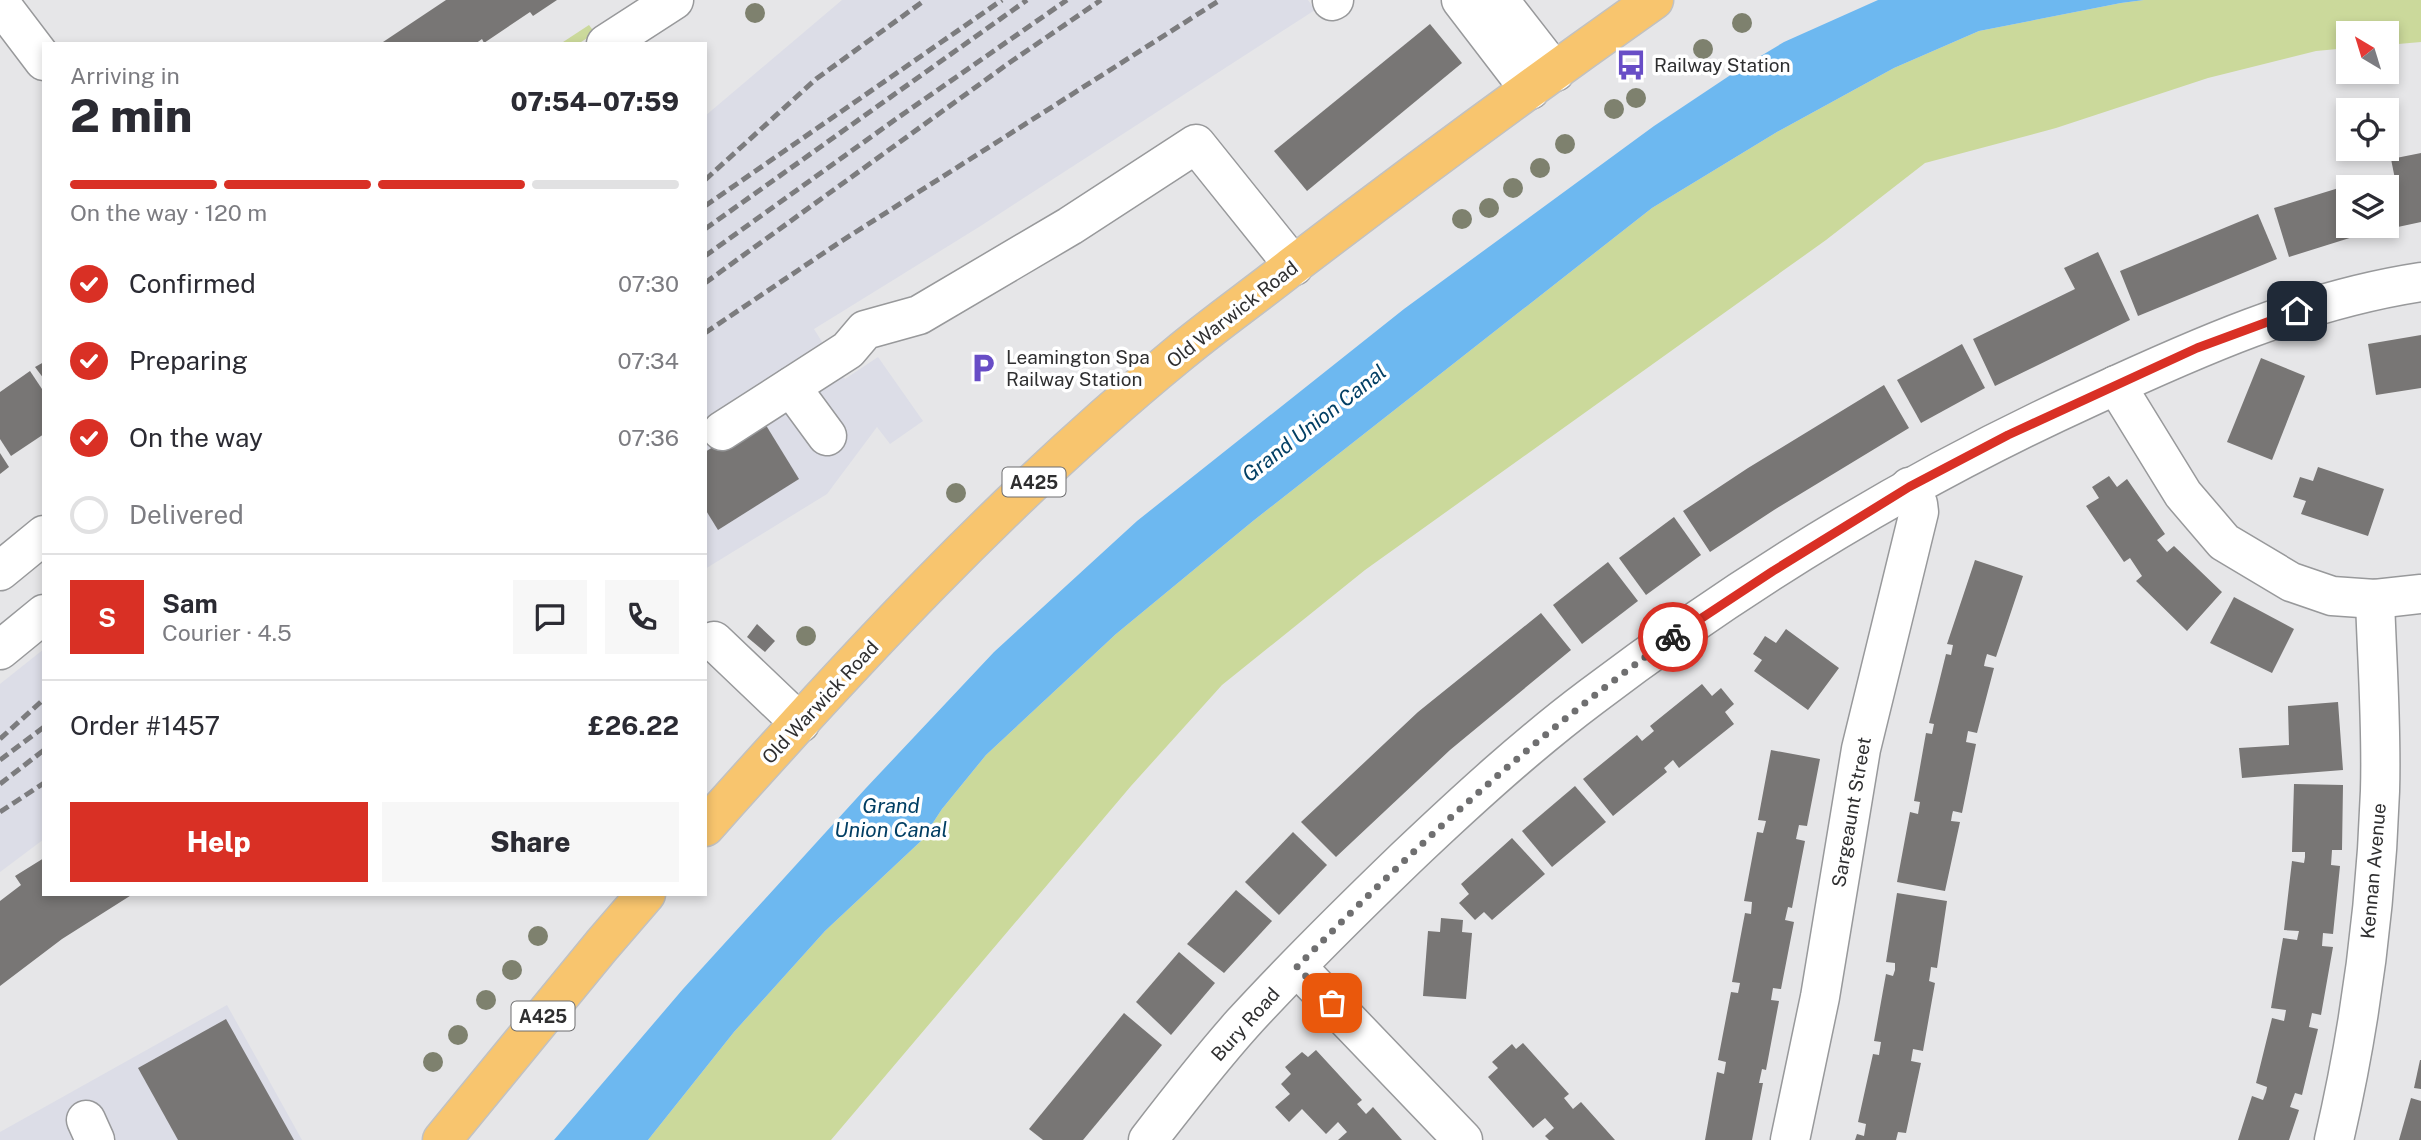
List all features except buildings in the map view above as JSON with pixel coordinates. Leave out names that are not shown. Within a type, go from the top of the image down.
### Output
[{"type":"main road","name":"Old Warwick Road","points":[[707,825],[953,561],[1059,458],[1175,356],[1654,0]]},
{"type":"main road","name":"A425","points":[[442,1140],[551,1005],[644,896]]},
{"type":"street","points":[[1461,0],[1542,81]]},
{"type":"street","points":[[1499,0],[1542,81]]},
{"type":"street","points":[[0,3],[42,58]]},
{"type":"street","points":[[608,42],[652,6]]},
{"type":"street","points":[[714,425],[824,345],[919,315],[1070,226],[1196,144],[1294,266]]},
{"type":"street","name":"Bury Road","points":[[1147,1140],[1241,1025],[1364,898],[1435,830],[1588,699],[1692,624],[1909,487],[2008,435],[2197,348],[2277,317],[2349,295],[2421,282]]},
{"type":"street","points":[[714,425],[791,387],[848,349],[865,330]]},
{"type":"street","points":[[2116,385],[2183,494],[2224,542],[2291,582],[2332,596],[2375,599],[2421,594]]},
{"type":"street","points":[[791,387],[827,436]]},
{"type":"street","name":"Sargeaunt Street","points":[[1790,1140],[1820,997],[1861,749],[1919,512],[1909,487]]},
{"type":"street","points":[[0,571],[42,537]]},
{"type":"street","name":"Kennan Avenue","points":[[2334,1140],[2344,1099],[2375,873],[2380,789],[2375,599]]},
{"type":"street","points":[[0,650],[42,616]]},
{"type":"street","points":[[713,640],[800,723]]},
{"type":"street","points":[[1297,967],[1463,1140]]},
{"type":"shaded area","points":[[842,0],[1308,0],[1315,10],[979,227],[814,329],[845,379],[878,357],[923,421],[890,444],[877,427],[827,494],[707,568],[707,114]]},
{"type":"shaded area","points":[[42,651],[42,840],[0,872],[0,684]]},
{"type":"shaded area","points":[[227,1005],[302,1140],[0,1140],[0,1132]]},
{"type":"green space","points":[[2144,0],[2421,0],[2421,42],[2399,44],[2399,21],[2336,21],[2336,49],[2316,51],[2208,78],[2056,128],[1925,163],[1826,240],[1365,570],[1222,685],[1131,786],[831,1140],[648,1140],[734,1032],[825,931],[921,841],[942,809],[986,755],[1116,634],[1253,521],[1652,208],[1777,132],[1894,68],[1979,31]]},
{"type":"green space","points":[[589,25],[595,33],[581,42],[563,42]]},
{"type":"water","name":"Grand Union Canal","points":[[1878,0],[2144,0],[1979,31],[1894,68],[1777,132],[1652,208],[1253,521],[1116,634],[986,755],[942,809],[921,841],[825,931],[734,1032],[648,1140],[554,1140],[683,989],[994,652],[1137,521],[1404,309],[1654,126],[1784,42]]},
{"type":"railway","points":[[707,178],[816,79],[925,0]]},
{"type":"railway","points":[[707,205],[1002,0]]},
{"type":"railway","points":[[707,228],[1027,0]]},
{"type":"railway","points":[[707,255],[1067,0]]},
{"type":"railway","points":[[707,282],[1009,63],[1101,0]]},
{"type":"railway","points":[[707,332],[840,242],[1220,0]]},
{"type":"railway","points":[[0,739],[42,701]]},
{"type":"railway","points":[[0,760],[42,728]]},
{"type":"railway","points":[[0,784],[42,752]]},
{"type":"railway","points":[[0,812],[42,784]]},
{"type":"way so far","points":[[1332,1003],[1297,967],[1435,830],[1506,767],[1588,699],[1673,637]]},
{"type":"place","name":"Railway Station","points":[[1631,65]]},
{"type":"place","name":"Leamington Spa Railway Station","points":[[983,368]]},
{"type":"route","points":[[1673,637],[1909,487],[2008,435],[2197,348],[2297,311]]}]
